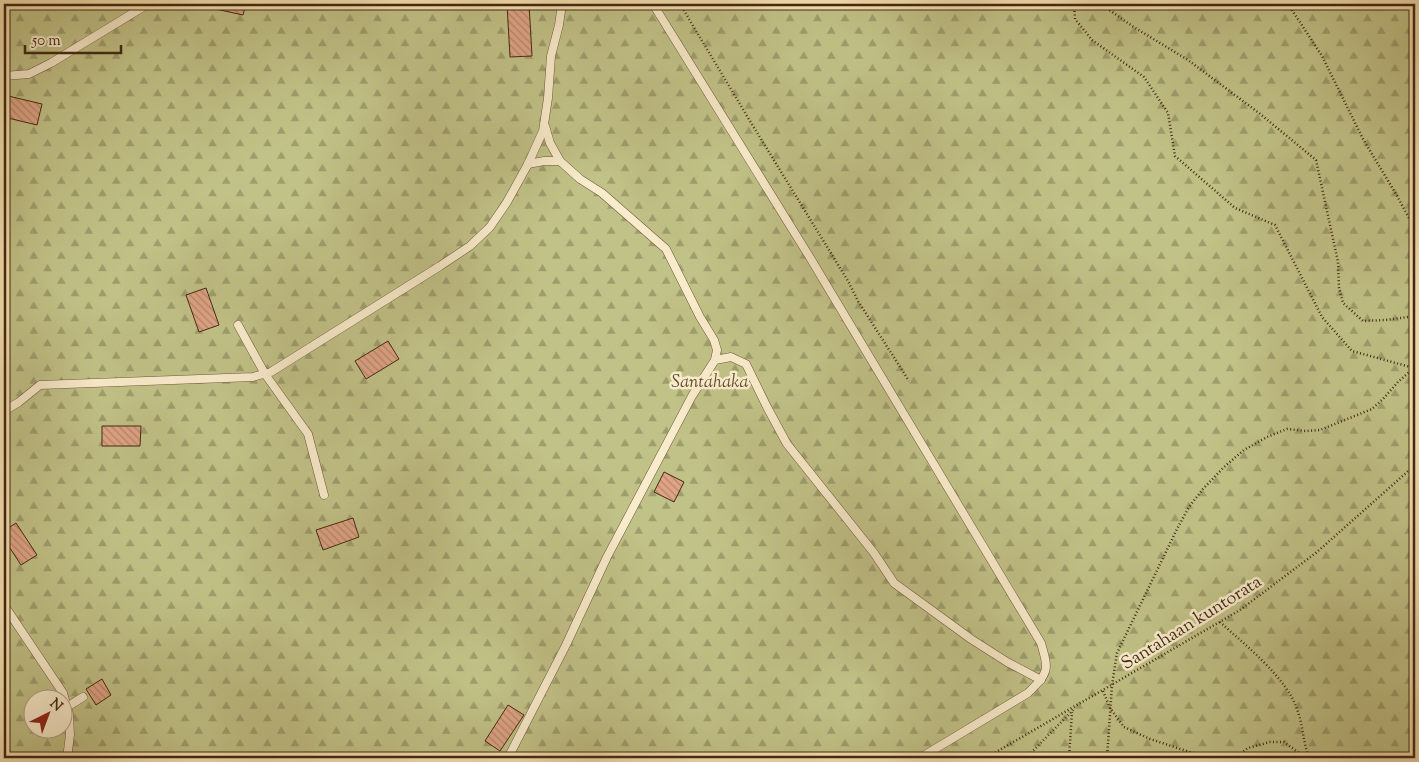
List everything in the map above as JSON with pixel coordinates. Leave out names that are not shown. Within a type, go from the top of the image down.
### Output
[{"type":"lane","points":[[4,76],[29,74],[51,63],[148,4]]},
{"type":"lane","points":[[4,412],[40,385],[253,377],[271,372],[470,246],[490,227],[507,202],[528,164],[543,131],[551,56],[562,4]]},
{"type":"lane","points":[[653,4],[814,265],[1041,643],[1047,665],[1041,680],[1028,693],[920,758]]},
{"type":"lane","points":[[500,758],[510,756],[566,645],[607,557],[692,396],[715,360],[717,350],[714,340],[700,317],[666,249],[602,193],[580,179],[560,161],[550,144],[544,122]]},
{"type":"lane","points":[[528,164],[560,161]]},
{"type":"lane","points":[[238,324],[265,374],[308,434],[324,495]]},
{"type":"lane","points":[[715,360],[731,358],[746,364],[787,444],[874,553],[894,583],[971,639],[1007,662],[1041,680]]},
{"type":"lane","points":[[4,605],[61,690]]},
{"type":"lane","points":[[72,704],[83,696]]},
{"type":"lane","points":[[68,758],[70,740]]},
{"type":"path","points":[[680,4],[858,301],[909,381]]},
{"type":"path","points":[[1074,4],[1075,19],[1092,40],[1144,77],[1168,113],[1175,156],[1235,208],[1275,225],[1322,316],[1352,351],[1415,367]]},
{"type":"path","points":[[1101,4],[1132,26],[1188,60],[1259,113],[1316,160],[1338,262],[1339,288],[1343,303],[1363,322],[1415,316]]},
{"type":"path","points":[[1288,4],[1322,56],[1363,139],[1415,229]]},
{"type":"path","points":[[1107,758],[1112,685],[1117,652],[1177,529],[1189,508],[1208,483],[1244,450],[1267,436],[1287,430],[1320,430],[1372,409],[1415,367]]},
{"type":"path","name":"Santahaan kuntorata","points":[[986,758],[1240,610],[1317,552],[1415,465]]},
{"type":"path","points":[[1220,622],[1260,658],[1291,696],[1298,710],[1308,758]]},
{"type":"path","points":[[1102,691],[1110,708],[1124,727],[1208,758]]},
{"type":"path","points":[[1026,758],[1077,706]]},
{"type":"path","points":[[1069,758],[1072,710]]},
{"type":"path","points":[[1228,758],[1234,758],[1248,748],[1270,742],[1284,742],[1308,758]]},
{"type":"green space","name":"Santahaka","points":[[4,4],[1415,4],[1415,758],[4,758]]},
{"type":"building","points":[[212,4],[246,4],[243,15],[211,8]]},
{"type":"building","points":[[507,4],[529,4],[532,56],[510,57]]},
{"type":"building","points":[[4,95],[42,104],[37,125],[4,117]]},
{"type":"building","points":[[206,288],[219,325],[199,332],[186,295]]},
{"type":"building","points":[[388,341],[399,359],[366,379],[355,361]]},
{"type":"building","points":[[102,426],[141,426],[140,446],[102,446]]},
{"type":"building","points":[[664,472],[684,482],[674,502],[654,492]]},
{"type":"building","points":[[353,518],[359,537],[323,550],[316,530]]},
{"type":"building","points":[[16,523],[37,555],[21,565],[4,539],[4,531]]},
{"type":"building","points":[[102,679],[111,695],[96,705],[86,689]]},
{"type":"building","points":[[508,705],[524,715],[500,751],[485,741]]}]
